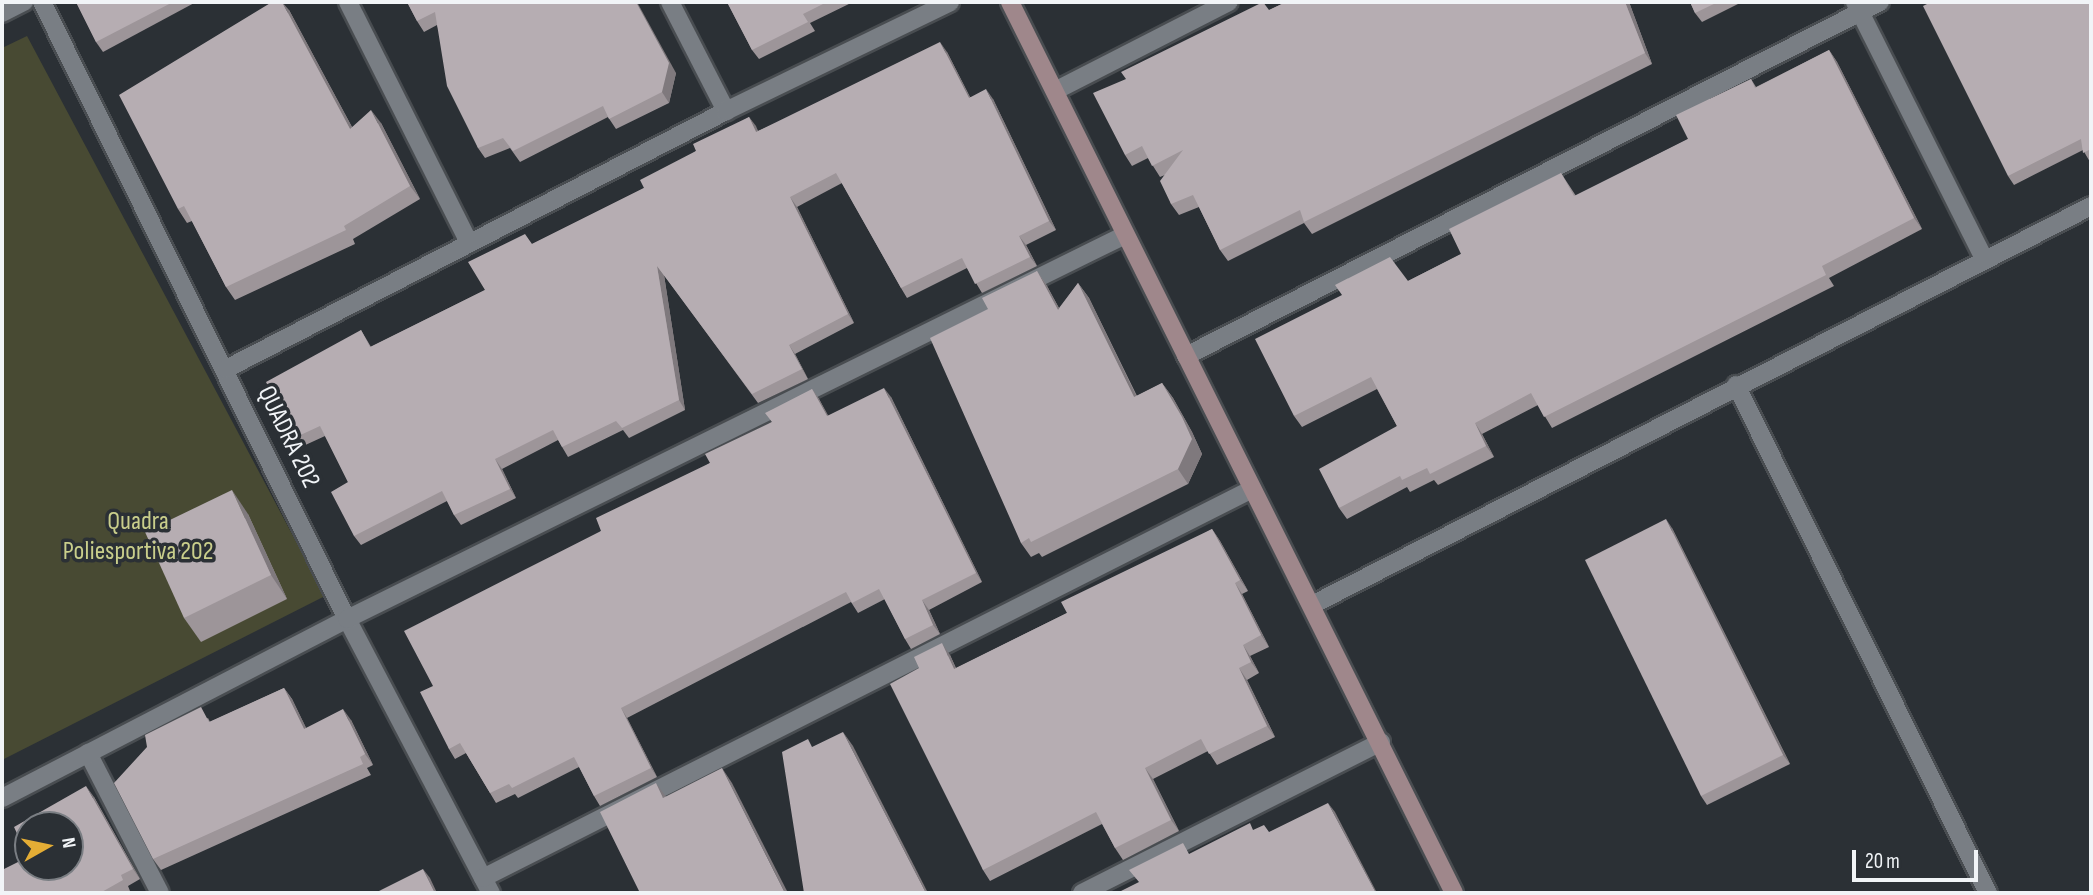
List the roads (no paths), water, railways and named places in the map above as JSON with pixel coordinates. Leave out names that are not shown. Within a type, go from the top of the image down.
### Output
[{"type":"street","points":[[2,13],[24,2]]},
{"type":"street","name":"QUADRA 202","points":[[42,2],[226,369],[347,620],[487,886]]},
{"type":"street","points":[[348,2],[468,243]]},
{"type":"street","points":[[670,2],[726,111]]},
{"type":"street","points":[[226,369],[726,111],[950,2]]},
{"type":"street","points":[[1010,2],[1454,893]]},
{"type":"street","points":[[1055,91],[1229,2]]},
{"type":"street","points":[[1186,356],[1858,7],[1880,2]]},
{"type":"street","points":[[1858,7],[1984,258]]},
{"type":"street","points":[[1312,605],[2091,205]]},
{"type":"street","points":[[2,798],[347,620],[1125,235]]},
{"type":"street","points":[[1736,385],[1988,893]]},
{"type":"street","points":[[487,886],[1252,489]]},
{"type":"street","points":[[1082,893],[1381,742]]},
{"type":"street","points":[[88,753],[160,893]]},
{"type":"park label","name":"Quadra Poliesportiva 202","points":[[138,537]]}]
